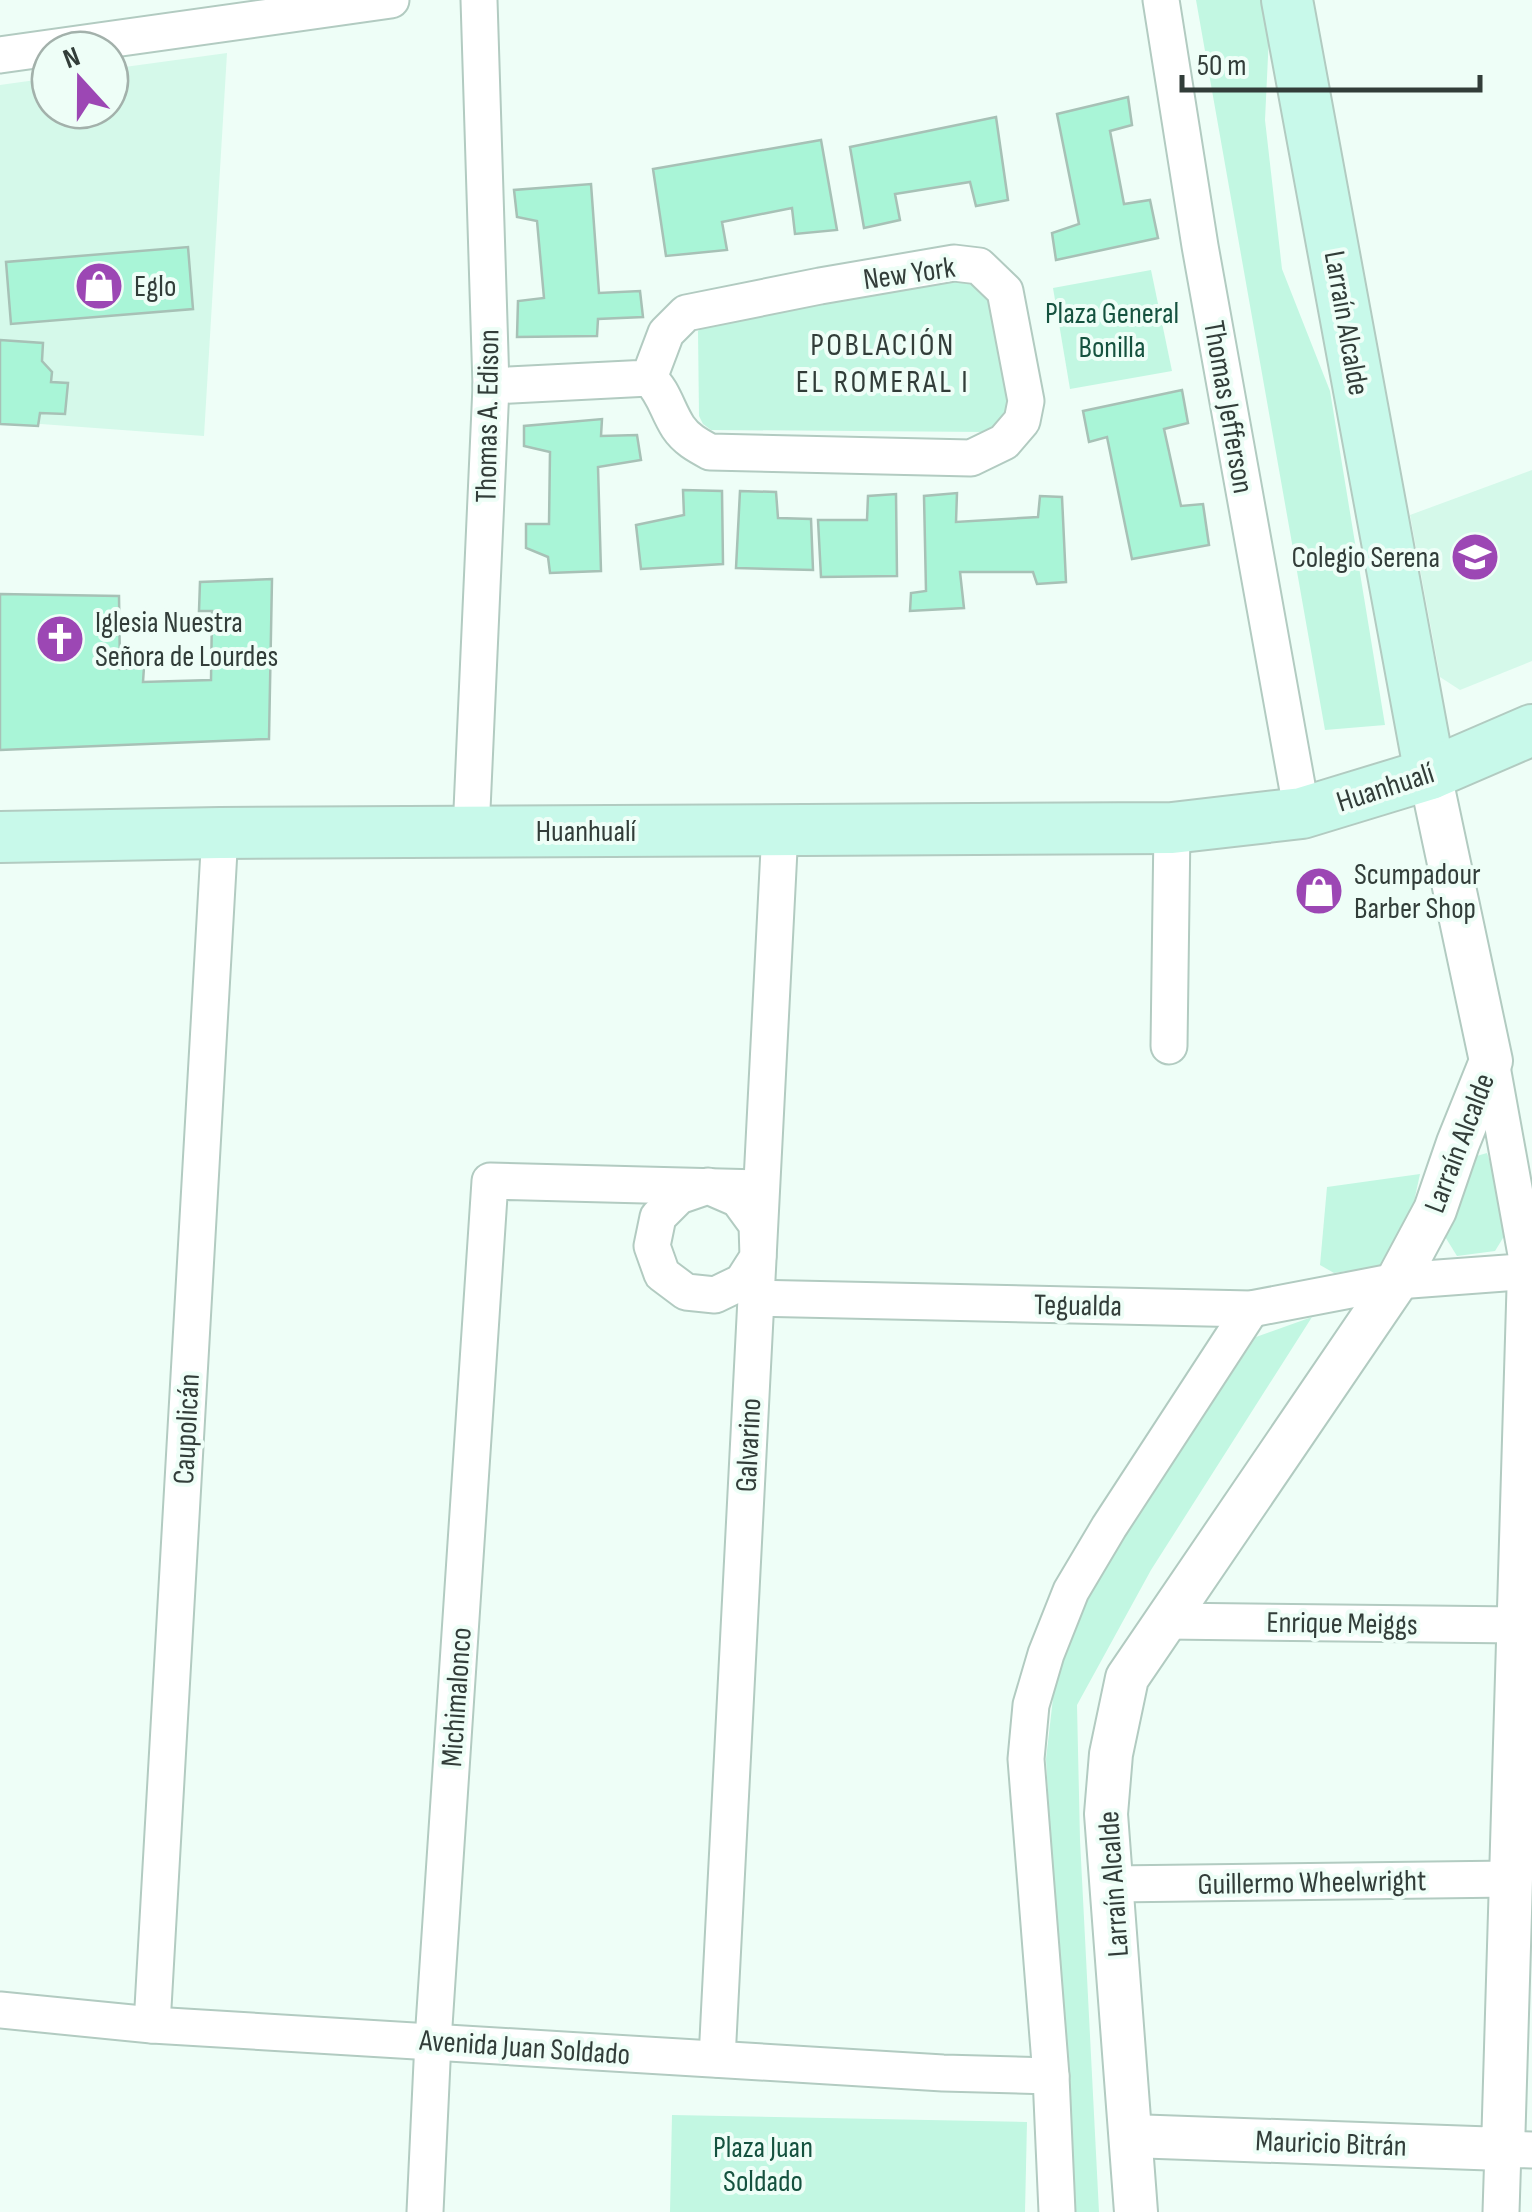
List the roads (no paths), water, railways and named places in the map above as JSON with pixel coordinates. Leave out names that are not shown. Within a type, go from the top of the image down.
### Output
[{"type":"main road","name":"Larraín Alcalde","points":[[1287,0],[1430,774]]},
{"type":"main road","name":"Huanhualí","points":[[0,837],[1172,828],[1302,813],[1430,774],[1532,730]]},
{"type":"street","points":[[0,54],[391,0]]},
{"type":"street","name":"Thomas A. Edison","points":[[471,832],[491,386],[480,0]]},
{"type":"street","name":"Thomas Jefferson","points":[[1161,0],[1200,246],[1302,813]]},
{"type":"street","name":"New York","points":[[954,263],[980,266],[1005,291],[1026,402],[1022,421],[1004,442],[971,458],[710,452],[690,440],[676,425],[659,387],[649,378],[666,333],[686,313],[954,263]]},
{"type":"street","points":[[491,386],[649,378]]},
{"type":"street","name":"Larraín Alcalde","points":[[1136,2212],[1106,1814],[1111,1754],[1126,1678],[1397,1281],[1435,1210],[1491,1062],[1430,774]]},
{"type":"street","points":[[1169,1046],[1172,828]]},
{"type":"street","name":"Galvarino","points":[[717,2060],[780,830]]},
{"type":"street","name":"Caupolicán","points":[[152,2025],[220,833]]},
{"type":"street","points":[[1491,1062],[1531,1271],[1526,1567],[1519,1625],[1518,2150],[1501,2212]]},
{"type":"street","name":"Michimalonco","points":[[426,2212],[433,2041],[490,1181],[708,1186]]},
{"type":"street","points":[[708,1186],[738,1200],[757,1225],[758,1257],[742,1282],[715,1295],[686,1292],[662,1274],[652,1246],[658,1217],[679,1196],[708,1186],[762,1188]]},
{"type":"street","name":"Tegualda","points":[[756,1298],[1251,1309],[1397,1281],[1531,1271]]},
{"type":"street","points":[[1057,2212],[1051,2076],[1026,1759],[1031,1705],[1071,1591],[1251,1309]]},
{"type":"street","name":"Enrique Meiggs","points":[[1165,1621],[1519,1625]]},
{"type":"street","name":"Guillermo Wheelwright","points":[[1112,1884],[1518,1861]]},
{"type":"street","name":"Avenida Juan Soldado","points":[[0,2010],[152,2025],[944,2074],[1051,2076]]},
{"type":"street","name":"Mauricio Bitrán","points":[[1131,2136],[1518,2150]]},
{"type":"place","name":"Eglo","points":[[99,286]]},
{"type":"place","name":"Colegio Serena","points":[[1475,557]]},
{"type":"place","name":"Iglesia Nuestra Señora de Lourdes","points":[[60,639]]},
{"type":"place","name":"Scumpadour Barber Shop","points":[[1319,891]]},
{"type":"district","name":"POBLACIÓN EL ROMERAL I","points":[[883,362]]},
{"type":"park label","name":"Plaza General Bonilla","points":[[1112,330]]},
{"type":"park label","name":"Plaza Juan Soldado","points":[[763,2164]]}]
